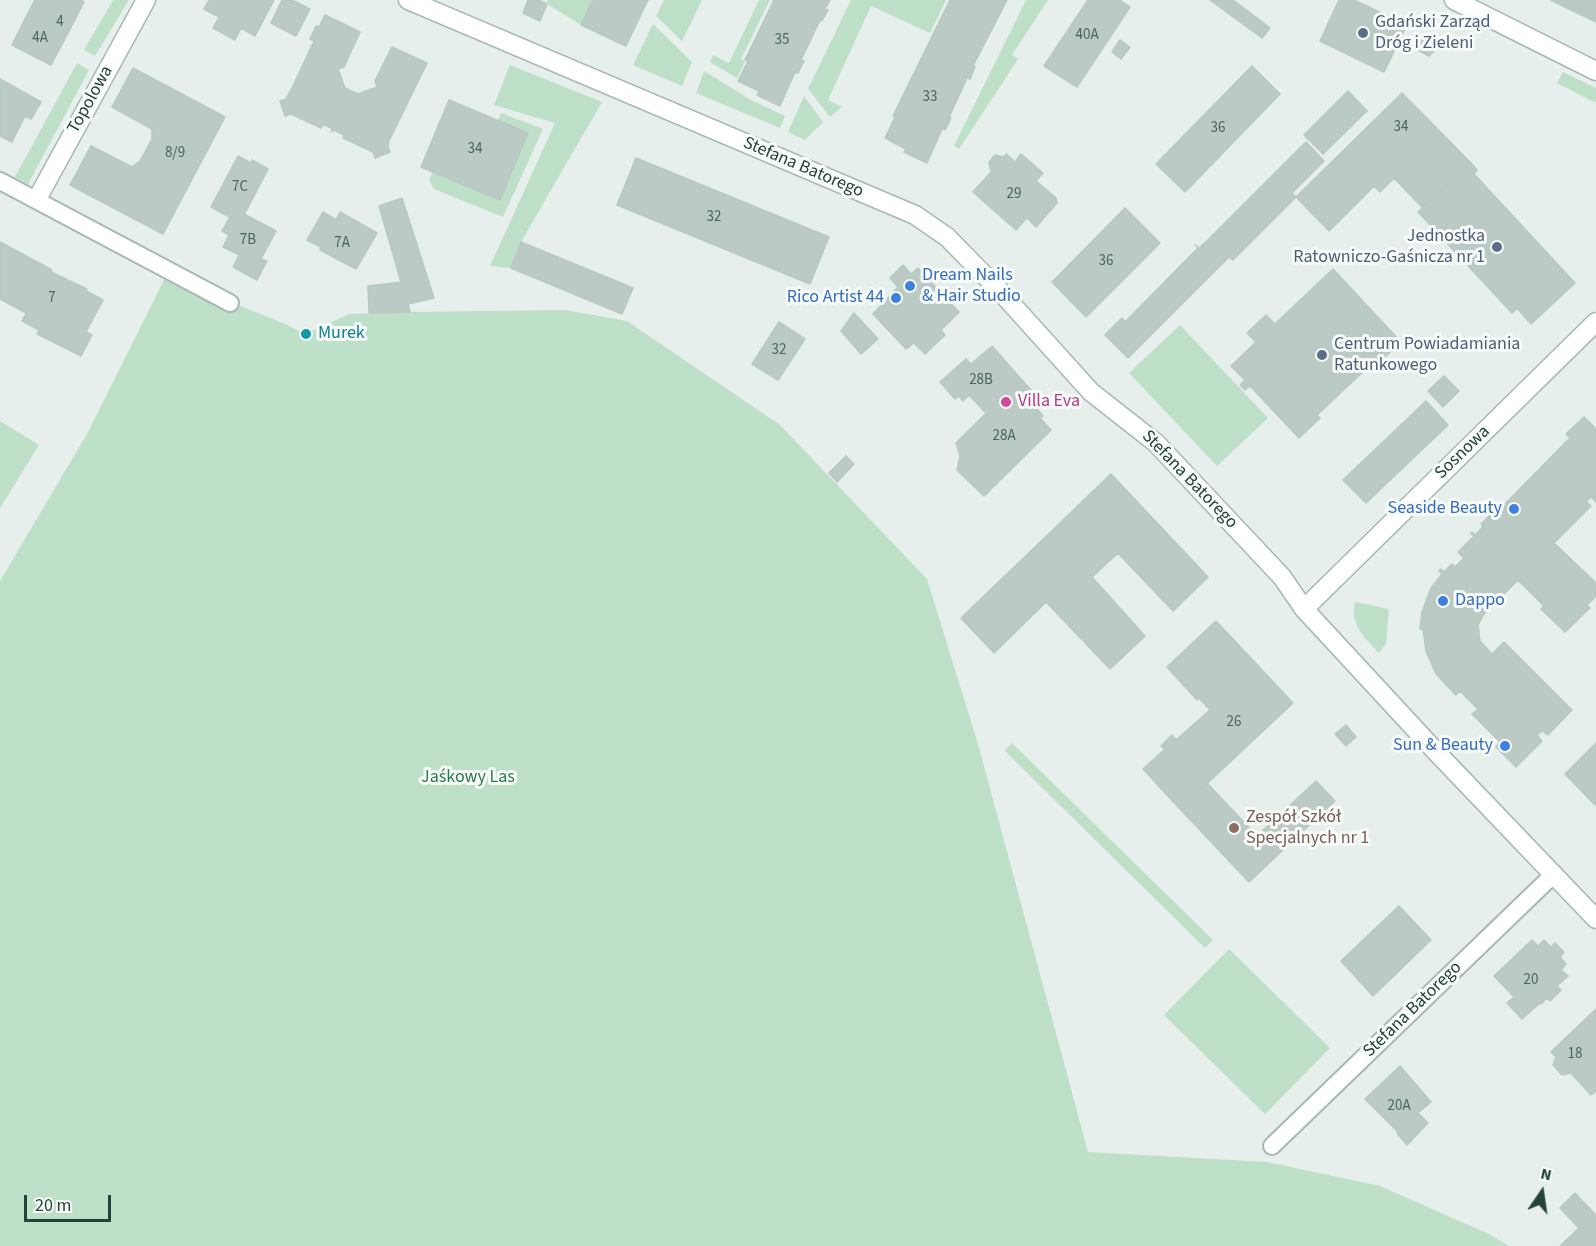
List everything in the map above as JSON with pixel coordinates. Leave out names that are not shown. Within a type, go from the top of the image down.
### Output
[{"type":"street","name":"Topolowa","points":[[37,199],[146,0]]},
{"type":"street","name":"Stefana Batorego","points":[[408,0],[930,223],[999,290],[1091,392],[1156,443],[1282,577],[1304,609],[1596,919]]},
{"type":"street","points":[[1454,0],[1596,70]]},
{"type":"street","name":"Sosnowa","points":[[1304,609],[1596,322]]},
{"type":"lane","points":[[0,181],[230,303]]},
{"type":"lane","name":"Stefana Batorego","points":[[1272,1146],[1554,874]]},
{"type":"green space","points":[[113,0],[129,0],[95,56],[84,50]]},
{"type":"green space","points":[[548,0],[593,0],[581,25],[547,4]]},
{"type":"green space","points":[[664,0],[702,0],[682,41],[656,16]]},
{"type":"green space","points":[[759,0],[770,0],[741,59],[745,62],[737,78],[710,62],[713,55],[729,63]]},
{"type":"green space","points":[[851,0],[946,0],[930,33],[871,6],[828,100],[842,107],[830,117],[808,89]]},
{"type":"green space","points":[[1026,0],[1048,0],[1012,55],[1018,59],[959,149],[954,146]]},
{"type":"green space","points":[[653,24],[692,62],[682,86],[633,65]]},
{"type":"green space","points":[[77,63],[89,70],[28,184],[15,177]]},
{"type":"green space","points":[[510,65],[602,102],[521,242],[511,268],[490,266],[555,123],[494,105]]},
{"type":"green space","points":[[704,71],[751,100],[785,116],[780,128],[696,93]]},
{"type":"green space","points":[[1563,72],[1596,88],[1596,103],[1557,83]]},
{"type":"green space","points":[[804,96],[823,122],[805,140],[788,132]]},
{"type":"green space","points":[[501,113],[543,129],[503,217],[434,189],[429,180],[433,171],[528,133],[498,120]]},
{"type":"green space","name":"Jaśkowy Las","points":[[166,276],[306,334],[349,314],[565,310],[627,321],[780,425],[927,579],[978,744],[1088,1152],[1267,1162],[1380,1186],[1489,1234],[1509,1246],[0,1246],[0,581],[87,434]]},
{"type":"green space","points":[[1180,325],[1268,418],[1217,466],[1129,373]]},
{"type":"green space","points":[[0,421],[39,445],[0,508]]},
{"type":"green space","points":[[1355,602],[1389,609],[1386,644],[1379,653],[1356,624]]},
{"type":"green space","points":[[1012,743],[1213,940],[1205,948],[1005,751]]},
{"type":"green space","points":[[1229,949],[1330,1048],[1265,1114],[1164,1015]]},
{"type":"building","points":[[35,0],[81,0],[84,2],[68,33],[28,13]]},
{"type":"building","points":[[209,0],[274,0],[255,36],[241,28],[235,40],[213,28],[219,17],[204,9]]},
{"type":"building","points":[[282,0],[292,0],[310,9],[296,36],[271,23]]},
{"type":"building","points":[[528,0],[538,0],[547,4],[540,21],[523,13]]},
{"type":"building","points":[[593,0],[648,0],[626,46],[581,25]]},
{"type":"building","points":[[774,0],[830,0],[825,9],[828,10],[822,21],[820,20],[801,60],[804,61],[798,73],[795,72],[780,106],[757,95],[759,91],[738,81],[748,61],[745,60]]},
{"type":"building","points":[[950,0],[1007,0],[927,163],[904,152],[906,149],[885,138],[895,117],[893,116]]},
{"type":"building","points":[[1088,0],[1119,0],[1130,7],[1077,87],[1044,66]]},
{"type":"building","points":[[1210,0],[1233,0],[1270,28],[1262,38]]},
{"type":"building","name":"Gdański Zarząd Dróg i Zieleni","points":[[1339,0],[1354,0],[1407,25],[1384,72],[1320,41]]},
{"type":"building","points":[[1551,0],[1596,0],[1596,22],[1561,5]]},
{"type":"building","points":[[28,13],[68,33],[51,65],[12,45]]},
{"type":"building","points":[[325,15],[360,32],[344,67],[338,69],[345,88],[358,94],[377,87],[375,81],[392,47],[427,63],[389,141],[390,152],[375,158],[373,152],[343,138],[344,135],[334,130],[331,132],[333,129],[323,124],[321,128],[291,114],[285,116],[280,101],[286,99],[294,84],[314,41],[310,39],[316,26],[319,27]]},
{"type":"building","points":[[1423,37],[1442,43],[1429,56],[1418,50]]},
{"type":"building","points":[[1120,40],[1130,47],[1121,59],[1112,52]]},
{"type":"building","points":[[1252,66],[1280,94],[1185,192],[1156,164]]},
{"type":"building","points":[[133,68],[225,117],[163,234],[70,185],[91,146],[132,167],[140,161],[152,139],[152,129],[112,107]]},
{"type":"building","points":[[0,79],[41,102],[31,119],[25,116],[12,142],[0,136]]},
{"type":"building","points":[[1348,91],[1367,111],[1323,154],[1304,135]]},
{"type":"building","points":[[1402,93],[1471,163],[1422,207],[1394,178],[1380,192],[1374,186],[1329,231],[1296,197]]},
{"type":"building","points":[[449,100],[528,133],[500,200],[421,167]]},
{"type":"building","points":[[1306,142],[1324,161],[1292,193],[1296,197],[1233,260],[1229,257],[1128,358],[1105,335],[1122,318],[1125,322],[1198,248],[1195,245],[1199,248],[1211,237]]},
{"type":"building","points":[[1006,154],[1015,162],[1021,154],[1043,173],[1036,181],[1056,198],[1057,203],[1036,227],[1027,218],[1016,230],[973,192],[991,172],[989,162],[995,155],[1004,157]]},
{"type":"building","points":[[238,156],[251,163],[252,160],[268,169],[244,215],[240,212],[235,220],[211,207]]},
{"type":"building","points":[[636,158],[829,237],[810,284],[617,205]]},
{"type":"building","name":"Jednostka Ratowniczo-Gaśnicza nr 1","points":[[1471,163],[1477,170],[1474,174],[1575,283],[1531,324],[1517,308],[1512,313],[1418,212]]},
{"type":"building","points":[[402,198],[434,298],[408,304],[410,312],[369,313],[368,286],[401,282],[379,206]]},
{"type":"building","points":[[1125,208],[1160,243],[1086,317],[1052,282]]},
{"type":"building","points":[[240,212],[276,231],[261,259],[267,261],[257,280],[233,267],[239,255],[223,247],[229,235],[222,231],[230,217],[235,220]]},
{"type":"building","points":[[323,212],[336,220],[340,212],[377,233],[356,269],[320,250],[321,247],[307,240]]},
{"type":"building","points":[[0,242],[103,300],[86,332],[92,335],[81,356],[37,334],[39,330],[22,321],[26,313],[0,299]]},
{"type":"building","points":[[521,242],[633,288],[622,314],[511,268]]},
{"type":"building","points":[[903,265],[911,274],[918,268],[959,312],[941,330],[945,335],[925,354],[914,343],[906,349],[873,314],[898,287],[890,278]]},
{"type":"building","points":[[1333,269],[1401,342],[1384,358],[1381,355],[1317,415],[1320,418],[1299,438],[1250,386],[1245,390],[1240,385],[1245,380],[1231,366],[1256,342],[1247,333],[1266,315],[1275,324]]},
{"type":"building","points":[[854,313],[878,339],[861,354],[841,331]]},
{"type":"building","points":[[779,322],[805,339],[778,380],[752,364]]},
{"type":"building","points":[[992,346],[1021,379],[986,413],[969,395],[963,401],[959,396],[955,399],[940,382],[966,359],[971,364]]},
{"type":"building","points":[[1444,376],[1459,391],[1443,407],[1428,391]]},
{"type":"building","points":[[1021,379],[1041,401],[1035,406],[1043,416],[1040,418],[1051,430],[984,496],[957,470],[960,456],[956,443]]},
{"type":"building","points":[[1426,401],[1448,425],[1366,503],[1343,480]]},
{"type":"building","points":[[1584,417],[1596,429],[1596,502],[1591,497],[1586,501],[1591,506],[1554,543],[1596,583],[1596,596],[1587,605],[1590,608],[1565,632],[1541,609],[1544,606],[1518,580],[1484,614],[1478,625],[1480,641],[1492,654],[1504,642],[1572,710],[1548,735],[1542,731],[1537,735],[1542,741],[1516,767],[1496,747],[1500,742],[1472,714],[1478,709],[1460,691],[1456,695],[1436,674],[1426,651],[1423,629],[1420,629],[1422,612],[1431,588],[1442,574],[1439,571],[1441,569],[1444,572],[1452,564],[1455,567],[1464,558],[1458,552],[1474,536],[1472,532],[1475,535],[1483,527],[1481,524],[1492,513],[1494,515],[1570,438],[1566,434]]},
{"type":"building","points":[[846,456],[854,464],[837,482],[829,473]]},
{"type":"building","points":[[1111,474],[1208,577],[1173,611],[1118,553],[1092,577],[1145,636],[1110,669],[1046,602],[994,653],[961,618]]},
{"type":"building","points":[[1216,621],[1293,703],[1180,809],[1143,769],[1165,749],[1161,746],[1172,735],[1176,740],[1210,710],[1199,698],[1197,700],[1167,667]]},
{"type":"building","points":[[1346,725],[1356,737],[1346,746],[1335,734]]},
{"type":"building","points":[[1596,743],[1596,805],[1595,805],[1565,774]]},
{"type":"building","points":[[1316,781],[1335,801],[1249,882],[1180,809],[1207,783],[1257,836]]},
{"type":"building","points":[[1399,906],[1431,940],[1373,996],[1341,961]]},
{"type":"building","points":[[1532,940],[1538,946],[1544,940],[1551,947],[1555,943],[1564,952],[1560,957],[1566,964],[1561,970],[1568,976],[1557,986],[1561,990],[1550,1001],[1547,998],[1522,1019],[1507,1003],[1514,997],[1494,976]]},
{"type":"building","points":[[1596,1009],[1596,1091],[1591,1095],[1571,1073],[1562,1075],[1553,1065],[1556,1057],[1551,1052]]},
{"type":"building","points":[[1400,1066],[1431,1102],[1418,1113],[1428,1123],[1407,1145],[1398,1132],[1365,1099]]},
{"type":"building","points":[[1575,1193],[1596,1215],[1596,1246],[1560,1246],[1579,1228],[1560,1208]]},
{"type":"place","name":"Gdański Zarząd Dróg i Zieleni","points":[[1363,33]]},
{"type":"place","name":"Jednostka Ratowniczo-Gaśnicza nr 1","points":[[1497,247]]},
{"type":"place","name":"Dream Nails & Hair Studio","points":[[910,286]]},
{"type":"place","name":"Rico Artist 44","points":[[896,298]]},
{"type":"place","name":"Murek","points":[[306,334]]},
{"type":"place","name":"Centrum Powiadamiania Ratunkowego","points":[[1322,355]]},
{"type":"place","name":"Villa Eva","points":[[1006,402]]},
{"type":"place","name":"Seaside Beauty","points":[[1514,509]]},
{"type":"place","name":"Dappo","points":[[1443,601]]},
{"type":"place","name":"Sun & Beauty","points":[[1505,746]]},
{"type":"place","name":"Zespół Szkół Specjalnych nr 1","points":[[1234,828]]}]
